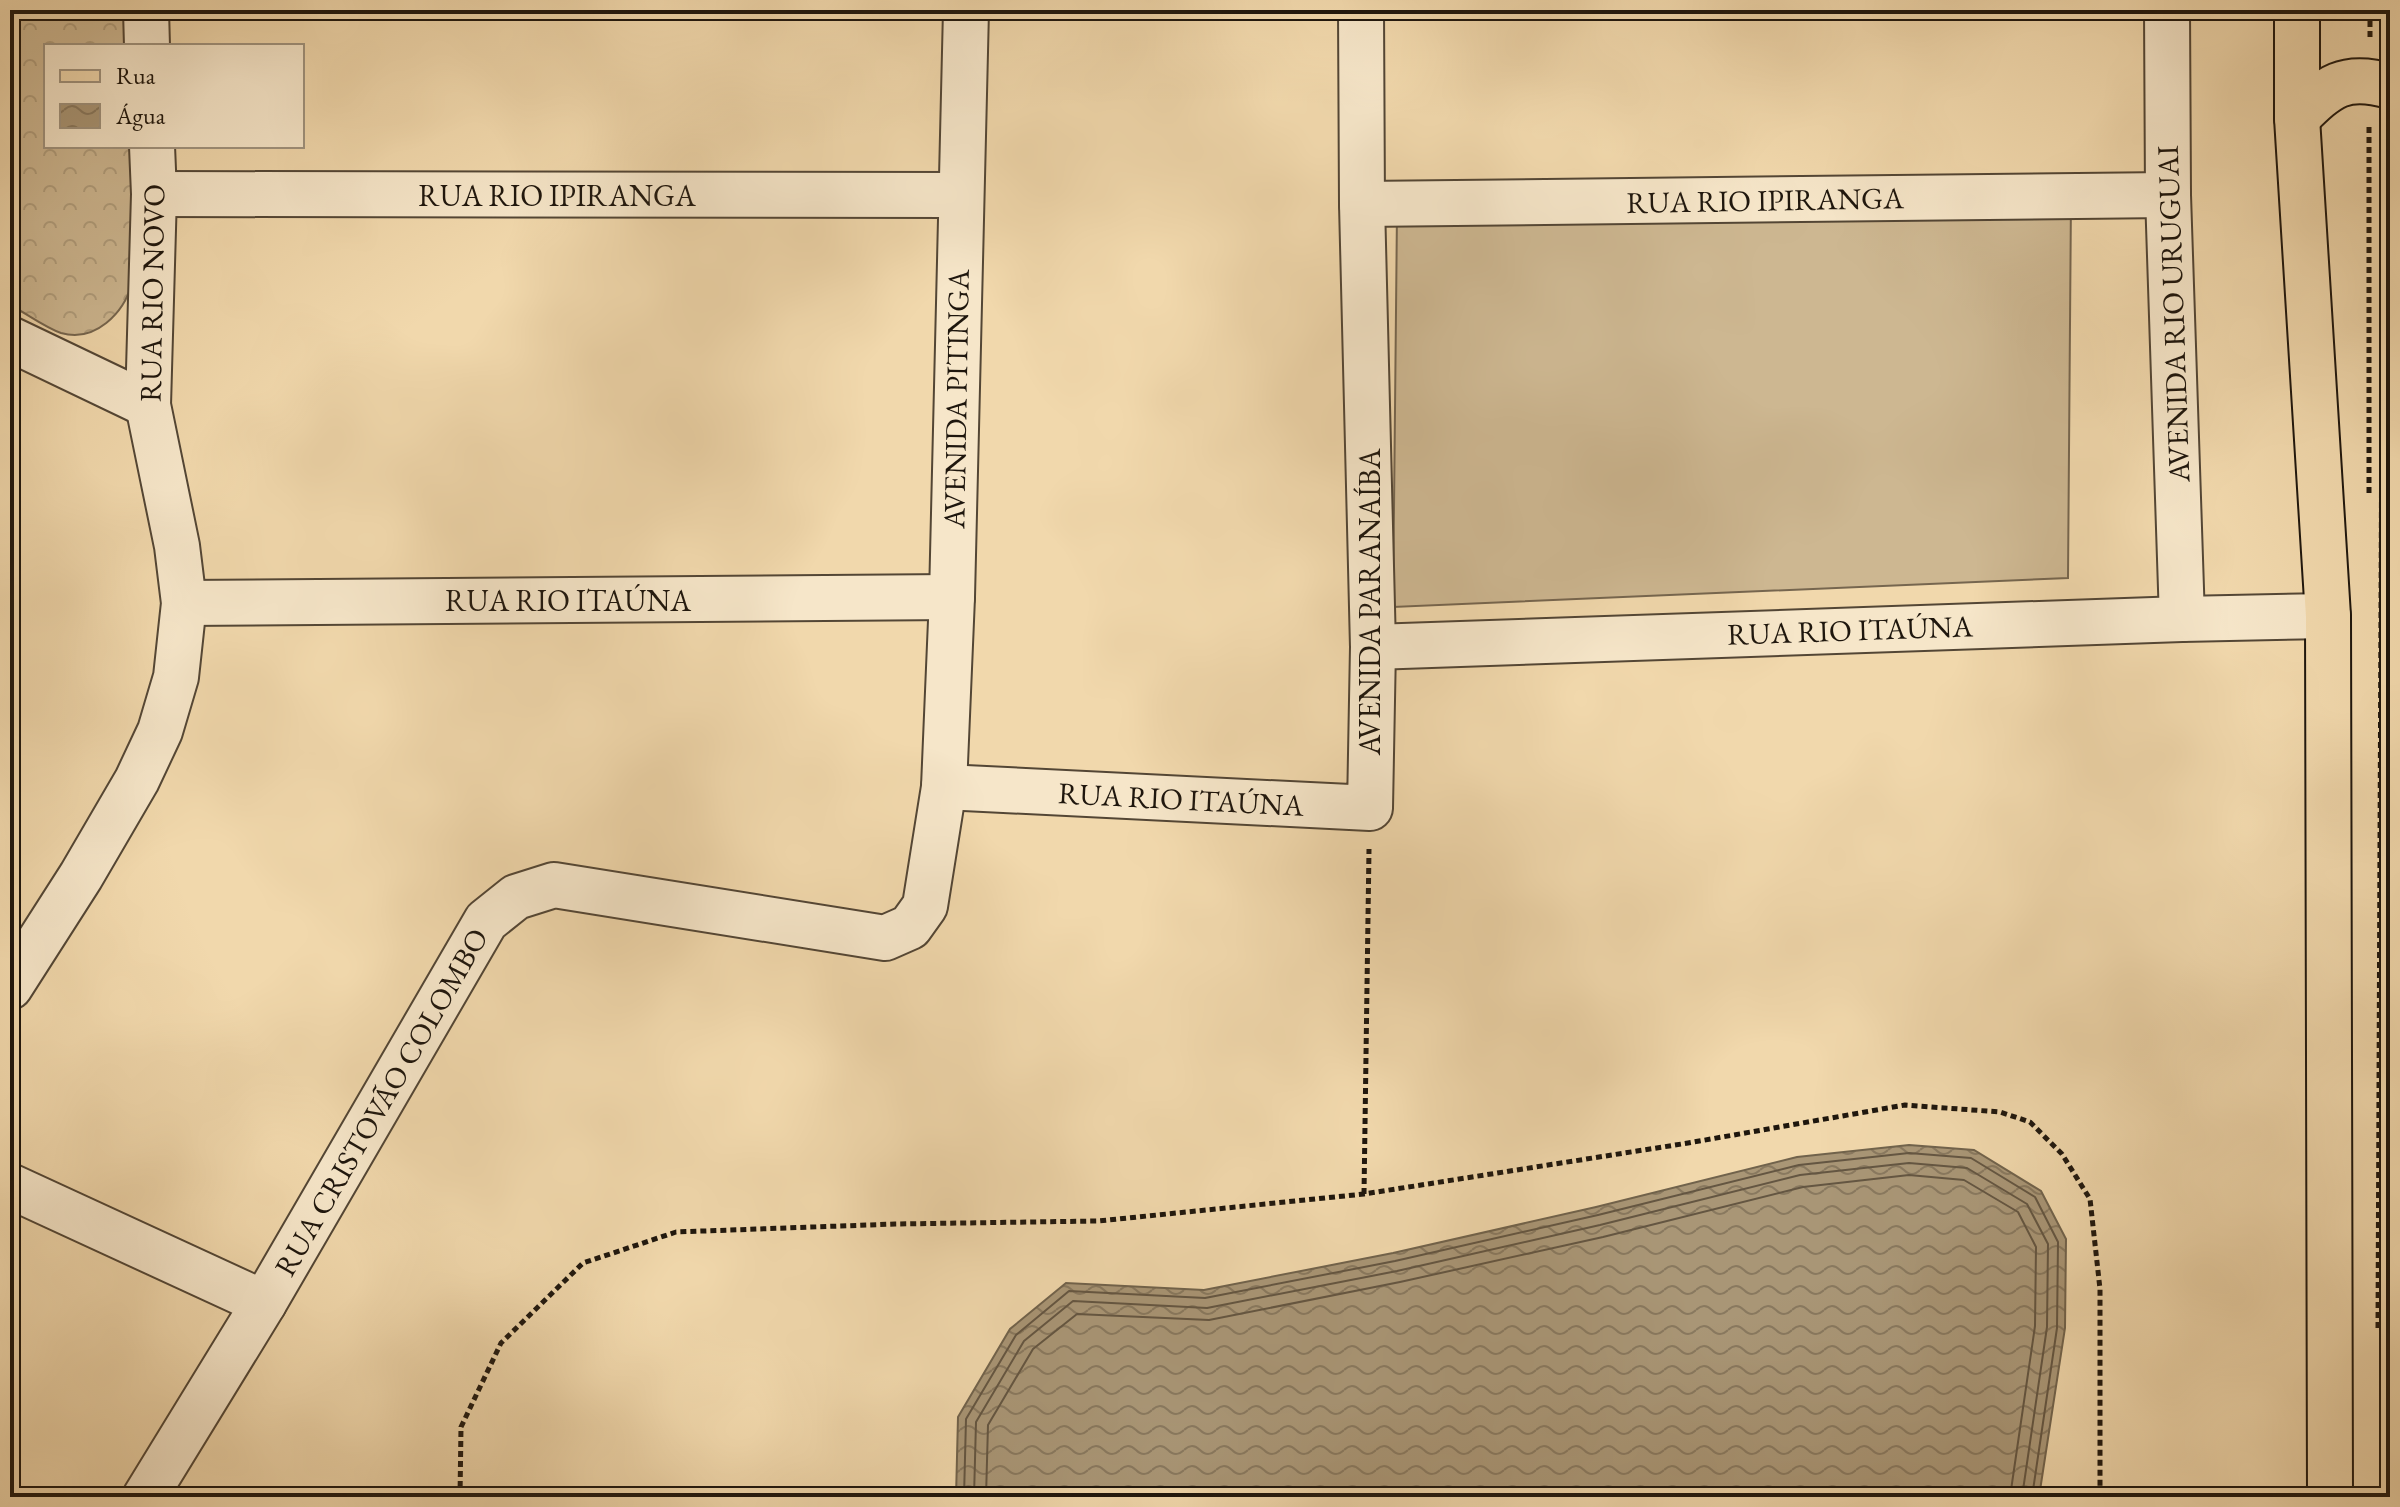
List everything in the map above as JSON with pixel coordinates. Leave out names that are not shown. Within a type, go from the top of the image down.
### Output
[{"type":"main road","points":[[2297,10],[2297,118],[2328,616],[2330,1497]]},
{"type":"main road","points":[[2297,118],[2320,95],[2341,83],[2369,79],[2387,85]]},
{"type":"street","points":[[146,10],[147,44]]},
{"type":"street","name":"AVENIDA PITINGA","points":[[944,787],[952,597],[966,10]]},
{"type":"street","name":"AVENIDA PARANAÍBA","points":[[1361,10],[1362,204],[1373,647],[1370,808]]},
{"type":"street","name":"AVENIDA RIO URUGUAI","points":[[2167,10],[2168,195],[2182,619]]},
{"type":"street","name":"RUA RIO NOVO","points":[[10,987],[81,876],[137,780],[160,731],[176,677],[184,603],[177,546],[148,405],[154,194],[152,148]]},
{"type":"street","name":"RUA RIO IPIRANGA","points":[[154,194],[960,195]]},
{"type":"street","name":"RUA RIO IPIRANGA","points":[[1362,204],[2168,195]]},
{"type":"street","points":[[10,339],[148,405]]},
{"type":"street","name":"RUA RIO ITAÚNA","points":[[184,603],[952,597]]},
{"type":"street","name":"RUA RIO ITAÚNA","points":[[1373,647],[2328,616]]},
{"type":"street","name":"RUA RIO ITAÚNA","points":[[944,787],[1370,808]]},
{"type":"street","name":"RUA CRISTOVÃO COLOMBO","points":[[145,1497],[264,1303],[486,921],[516,897],[554,885],[885,938],[910,927],[925,906],[944,787]]},
{"type":"street","points":[[10,1186],[264,1303]]},
{"type":"path","points":[[2378,1339],[2385,10]]},
{"type":"path","points":[[1364,1194],[1370,808]]},
{"type":"path","points":[[460,1497],[461,1427],[501,1343],[583,1263],[676,1232],[1098,1221],[1364,1194],[1905,1105],[2000,1112],[2030,1122],[2062,1154],[2090,1199],[2100,1289],[2100,1497]]},
{"type":"green space","points":[[10,10],[130,10],[130,44],[44,44],[44,148],[131,148],[132,283],[128,294],[115,315],[85,334],[61,333],[10,305]]},
{"type":"green space","points":[[2071,197],[2068,578],[1393,607],[1397,212]]},
{"type":"water","points":[[1909,1145],[1974,1150],[2041,1191],[2066,1239],[2065,1328],[2039,1497],[956,1497],[958,1417],[1010,1329],[1066,1283],[1204,1290],[1393,1253],[1797,1157]]}]
